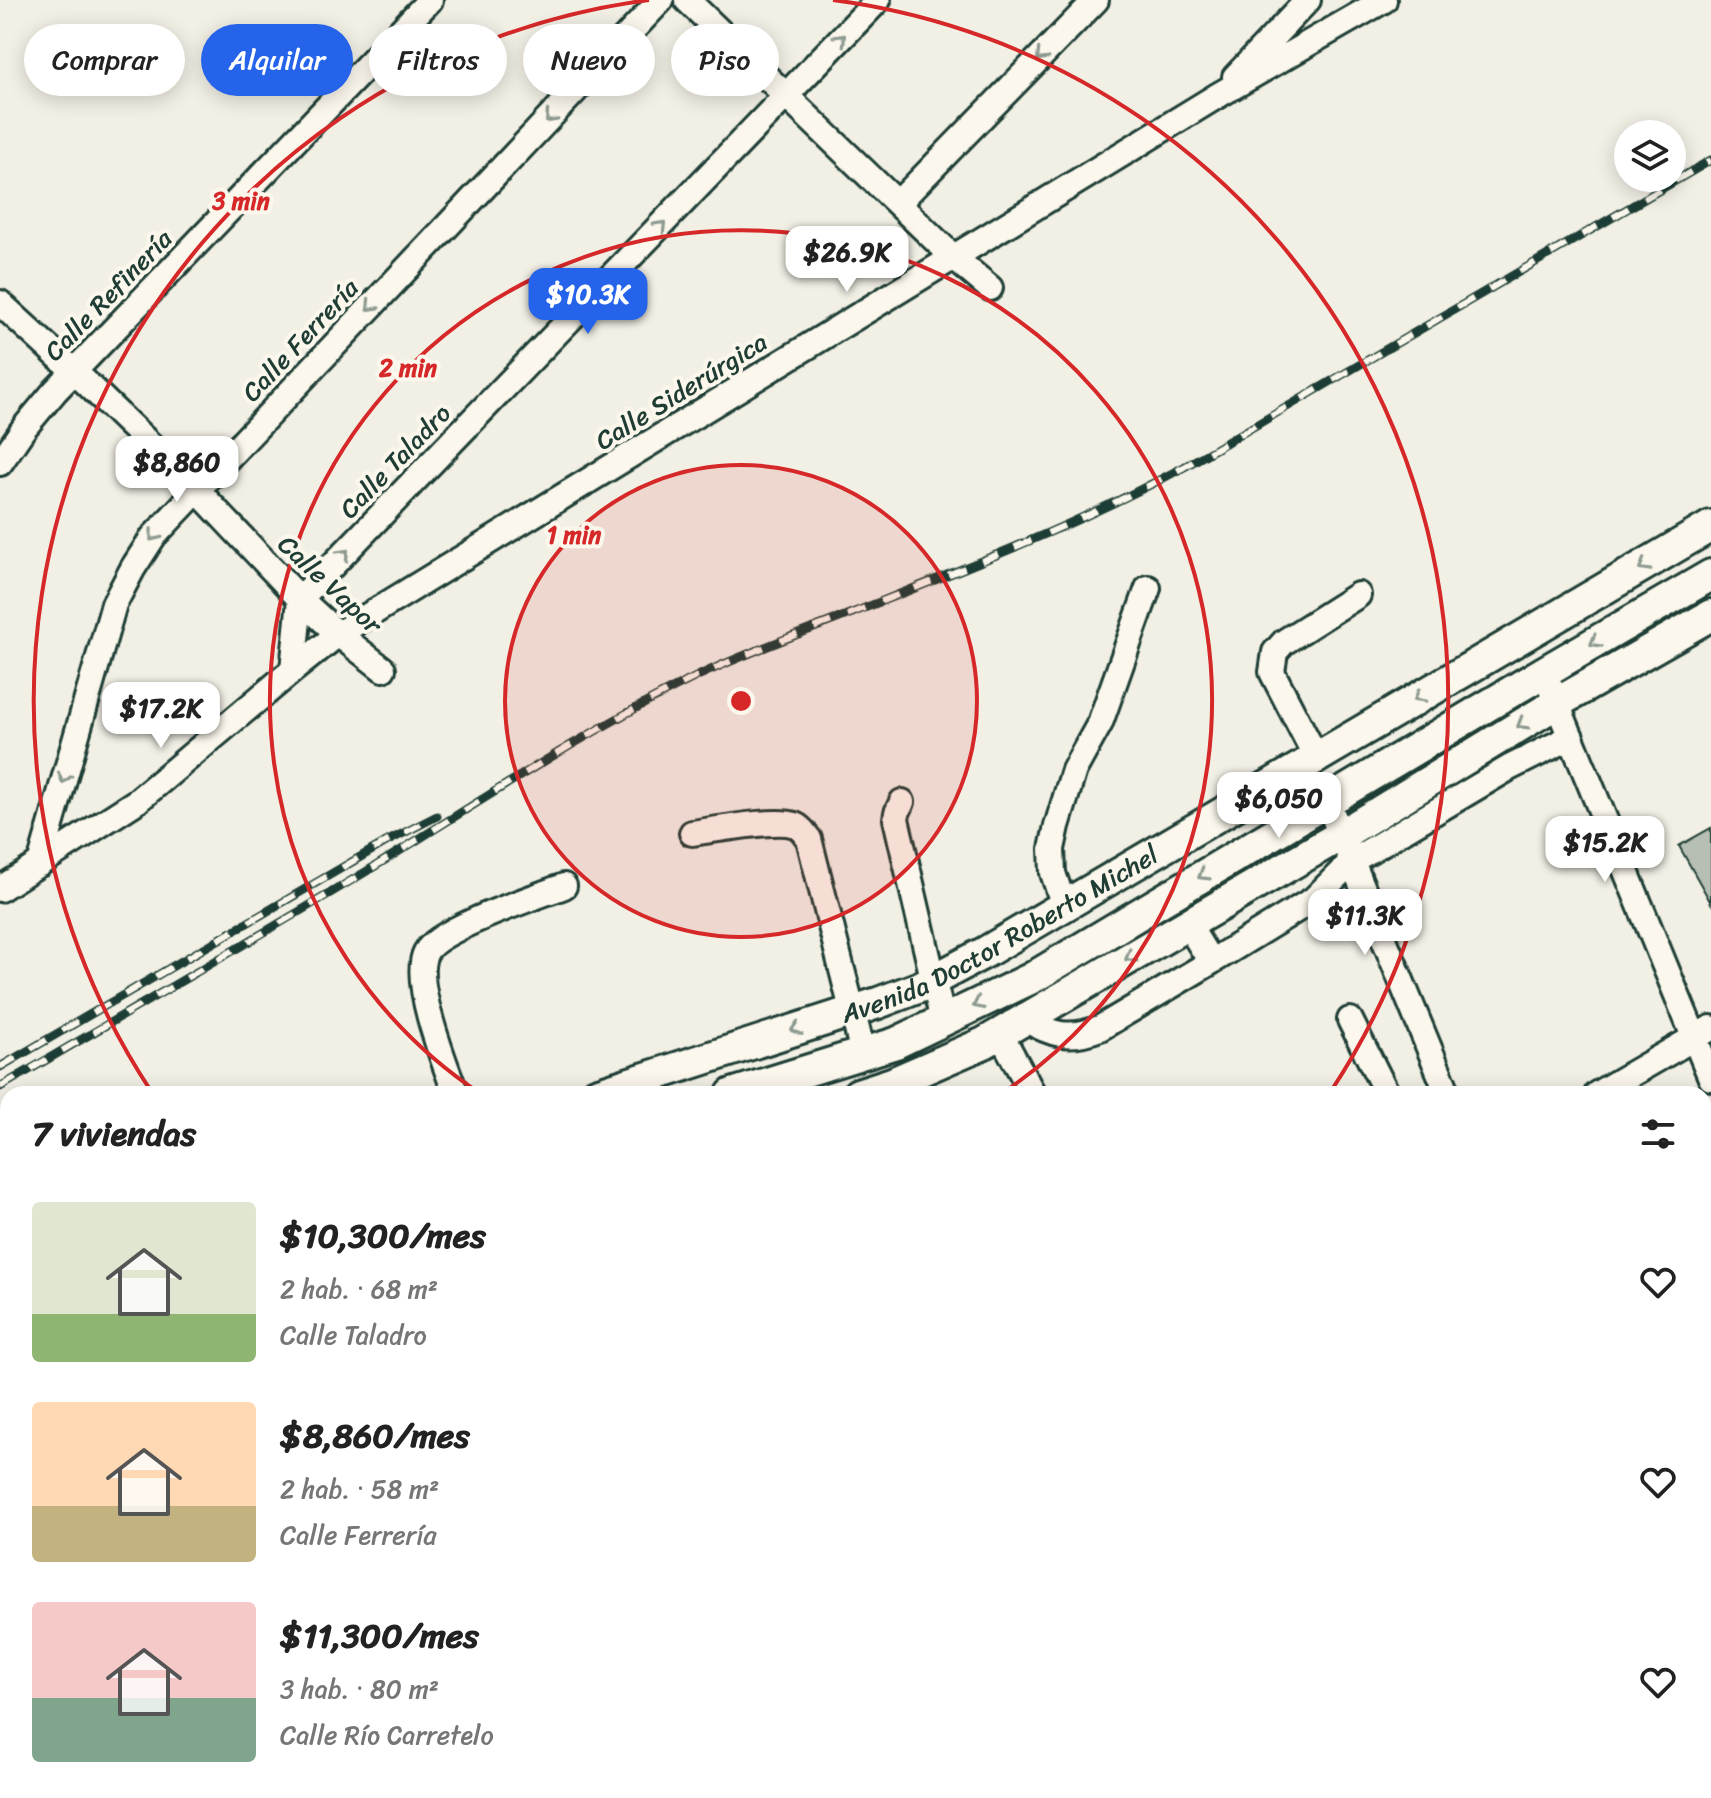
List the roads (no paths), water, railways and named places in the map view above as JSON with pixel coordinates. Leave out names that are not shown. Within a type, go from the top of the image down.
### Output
[{"type":"main road","name":"Avenida Doctor Roberto Michel","points":[[621,1086],[852,1012],[933,980],[1711,526]]},
{"type":"main road","name":"Avenida Doctor Roberto Michel","points":[[758,1086],[896,1043],[1032,978],[1711,575]]},
{"type":"main road","points":[[883,1086],[984,1043],[1187,923],[1346,848],[1557,703],[1711,615]]},
{"type":"street","name":"Calle Refinería","points":[[0,463],[24,428],[74,371],[430,0]]},
{"type":"street","name":"Calle Ferrería","points":[[40,864],[114,604],[153,537],[661,0]]},
{"type":"street","points":[[687,0],[953,257],[990,288]]},
{"type":"street","name":"Calle Taladro","points":[[300,599],[878,0]]},
{"type":"street","points":[[898,203],[1096,0]]},
{"type":"street","points":[[1217,96],[1308,0]]},
{"type":"street","name":"Calle Siderúrgica","points":[[0,889],[137,801],[338,634],[1217,96],[1384,0]]},
{"type":"street","name":"Calle Vapor","points":[[0,303],[197,490],[300,599],[383,669]]},
{"type":"street","points":[[1064,906],[1053,873],[1052,849],[1057,826],[1074,770],[1100,723],[1148,588]]},
{"type":"street","points":[[1316,757],[1272,672],[1275,652],[1284,642],[1358,595]]},
{"type":"street","points":[[293,670],[300,599]]},
{"type":"street","points":[[1544,672],[1703,1033],[1711,1078]]},
{"type":"street","points":[[1031,1086],[1013,1026],[1072,1036],[1100,1028],[1314,899],[1346,848],[1571,737]]},
{"type":"street","points":[[1327,801],[1445,1086]]},
{"type":"street","points":[[902,802],[896,819],[943,1021]]},
{"type":"street","points":[[692,833],[777,823],[801,828],[809,839],[863,1053]]},
{"type":"street","points":[[453,1086],[434,1032],[421,971],[426,952],[437,939],[488,914],[564,886]]},
{"type":"street","points":[[1187,923],[1211,962]]},
{"type":"street","points":[[1350,1020],[1383,1086]]},
{"type":"street","points":[[1611,1086],[1703,1033]]},
{"type":"railway","points":[[2,1086],[660,695],[739,658],[1020,545],[1144,488],[1711,160]]},
{"type":"railway","points":[[0,1067],[386,842],[437,816]]}]
